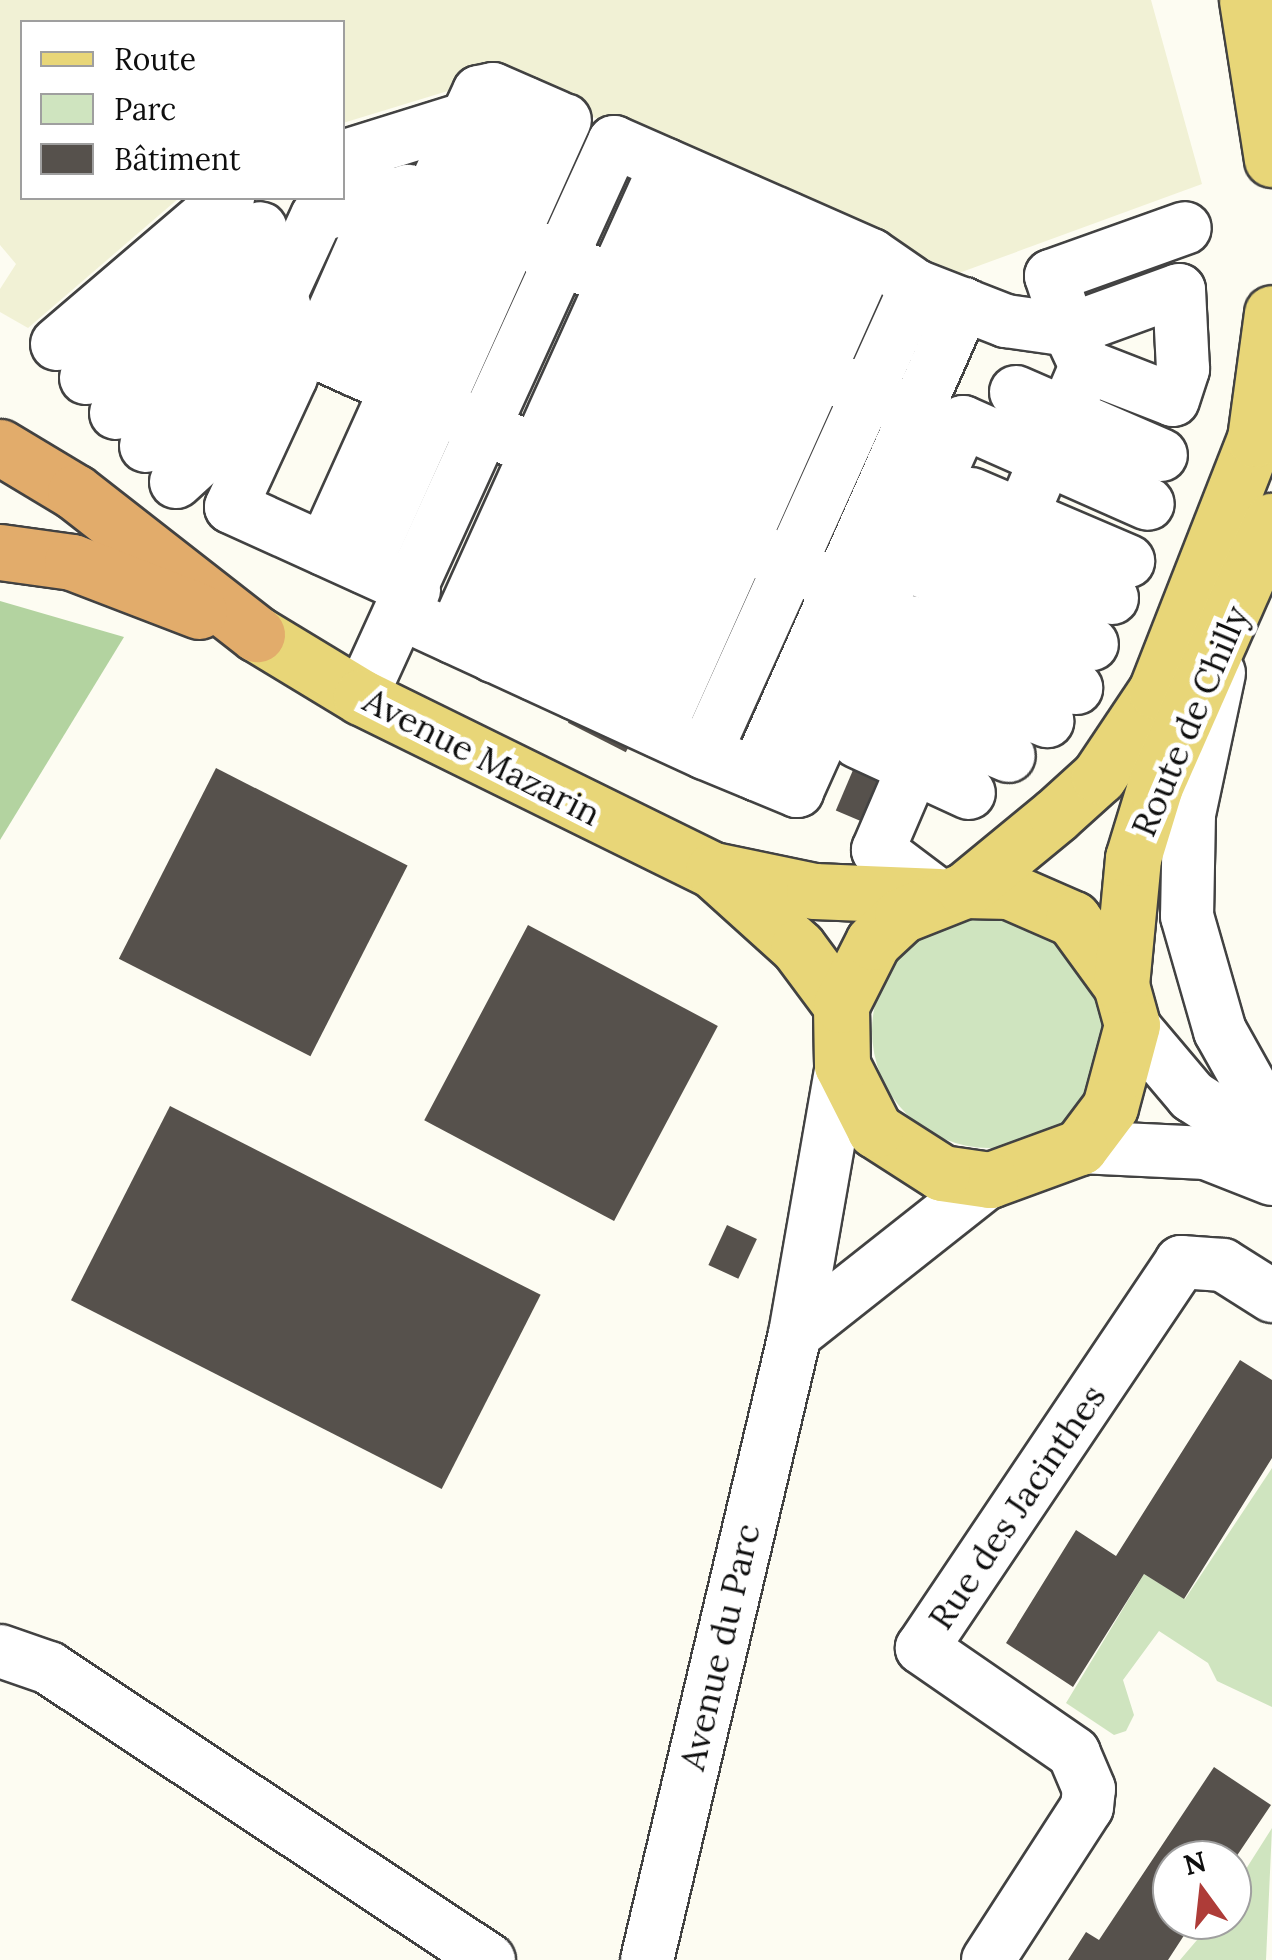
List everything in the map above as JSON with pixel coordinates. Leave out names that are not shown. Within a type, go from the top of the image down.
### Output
[{"type":"highway","points":[[0,447],[75,492],[257,634]]},
{"type":"highway","points":[[0,552],[72,562],[257,634]]},
{"type":"main road","points":[[1248,0],[1272,160]]},
{"type":"main road","name":"Route de Chilly","points":[[952,893],[1099,776],[1156,692],[1255,439],[1272,312]]},
{"type":"main road","name":"Route de Chilly","points":[[1127,1005],[1139,840],[1156,786],[1226,636],[1272,521]]},
{"type":"main road","name":"Avenue Mazarin","points":[[257,634],[361,697],[713,870],[814,891],[952,893]]},
{"type":"main road","name":"Avenue Mazarin","points":[[713,870],[798,947],[841,1005]]},
{"type":"main road","points":[[952,893],[1046,902],[1098,943],[1127,1005],[1115,1095],[1080,1147],[990,1180],[910,1159],[866,1118],[842,1065],[841,1005],[873,942],[952,893]]},
{"type":"street","points":[[545,112],[446,210],[309,314],[116,412],[309,314],[446,210],[466,118],[478,92],[493,88],[768,210],[916,286],[1078,348]]},
{"type":"street","points":[[345,156],[466,118]]},
{"type":"street","points":[[361,697],[409,602],[614,142]]},
{"type":"street","points":[[311,543],[309,314],[317,216],[446,210],[936,424],[963,422],[1059,437],[1155,479]]},
{"type":"street","points":[[555,684],[768,210]]},
{"type":"street","points":[[555,684],[768,210]]},
{"type":"street","points":[[555,684],[768,210]]},
{"type":"street","points":[[952,893],[878,850],[1059,437],[1078,348],[1051,276],[1185,228]]},
{"type":"street","points":[[705,752],[916,286]]},
{"type":"street","points":[[309,314],[231,507],[311,543],[555,684],[797,791],[880,639],[964,304]]},
{"type":"street","points":[[309,314],[486,428],[790,565],[880,639],[969,641],[1072,684],[969,641],[880,639]]},
{"type":"street","points":[[309,314],[311,543]]},
{"type":"street","points":[[1016,392],[1059,437]]},
{"type":"street","points":[[961,513],[969,641],[969,793]]},
{"type":"street","points":[[880,639],[969,641],[1120,579]]},
{"type":"street","points":[[1226,636],[1189,814],[1187,916],[1220,1031],[1272,1124]]},
{"type":"street","points":[[969,641],[1010,756]]},
{"type":"street","points":[[1127,1005],[1192,1096],[1272,1148]]},
{"type":"street","name":"Avenue du Parc","points":[[647,1960],[795,1334],[842,1065]]},
{"type":"street","points":[[1080,1147],[1206,1154],[1272,1179]]},
{"type":"street","points":[[795,1334],[990,1180]]},
{"type":"street","name":"Rue des Jacinthes","points":[[988,1960],[1087,1807],[1089,1789],[1074,1753],[922,1648],[1181,1262],[1224,1265],[1272,1296]]},
{"type":"street","points":[[0,1651],[49,1668],[489,1960]]},
{"type":"green space","points":[[0,0],[1151,0],[1202,184],[959,273],[497,76],[345,122],[345,20],[20,20],[20,200],[177,200],[28,328],[0,312],[0,289],[16,264],[0,245]]},
{"type":"green space","points":[[0,601],[124,637],[0,840]]},
{"type":"green space","points":[[989,914],[1034,923],[1072,948],[1097,986],[1106,1031],[1097,1076],[1072,1114],[1034,1139],[989,1148],[944,1139],[906,1114],[881,1076],[872,1031],[881,986],[906,948],[944,923]]},
{"type":"green space","points":[[1272,1468],[1272,1707],[1217,1681],[1208,1663],[1159,1631],[1123,1680],[1134,1715],[1126,1731],[1114,1735],[1066,1703],[1144,1574],[1185,1599]]},
{"type":"green space","points":[[1272,1828],[1266,1960],[1180,1960],[1197,1940],[1252,1940],[1252,1860]]},
{"type":"building","points":[[577,705],[635,735],[626,752],[568,723]]},
{"type":"building","points":[[216,768],[408,866],[310,1056],[119,959]]},
{"type":"building","points":[[853,770],[893,787],[875,827],[836,811]]},
{"type":"building","points":[[528,925],[718,1026],[614,1221],[424,1120]]},
{"type":"building","points":[[170,1106],[541,1295],[442,1489],[71,1300]]},
{"type":"building","points":[[727,1225],[757,1239],[738,1279],[708,1265]]},
{"type":"building","points":[[1240,1360],[1272,1380],[1272,1458],[1184,1599],[1144,1574],[1073,1687],[1006,1643],[1076,1530],[1116,1556]]},
{"type":"building","points":[[1214,1767],[1271,1805],[1247,1840],[1165,1840]]},
{"type":"building","points":[[1152,1860],[1152,1940],[1181,1940],[1168,1960],[1068,1960],[1086,1932],[1099,1940]]}]
